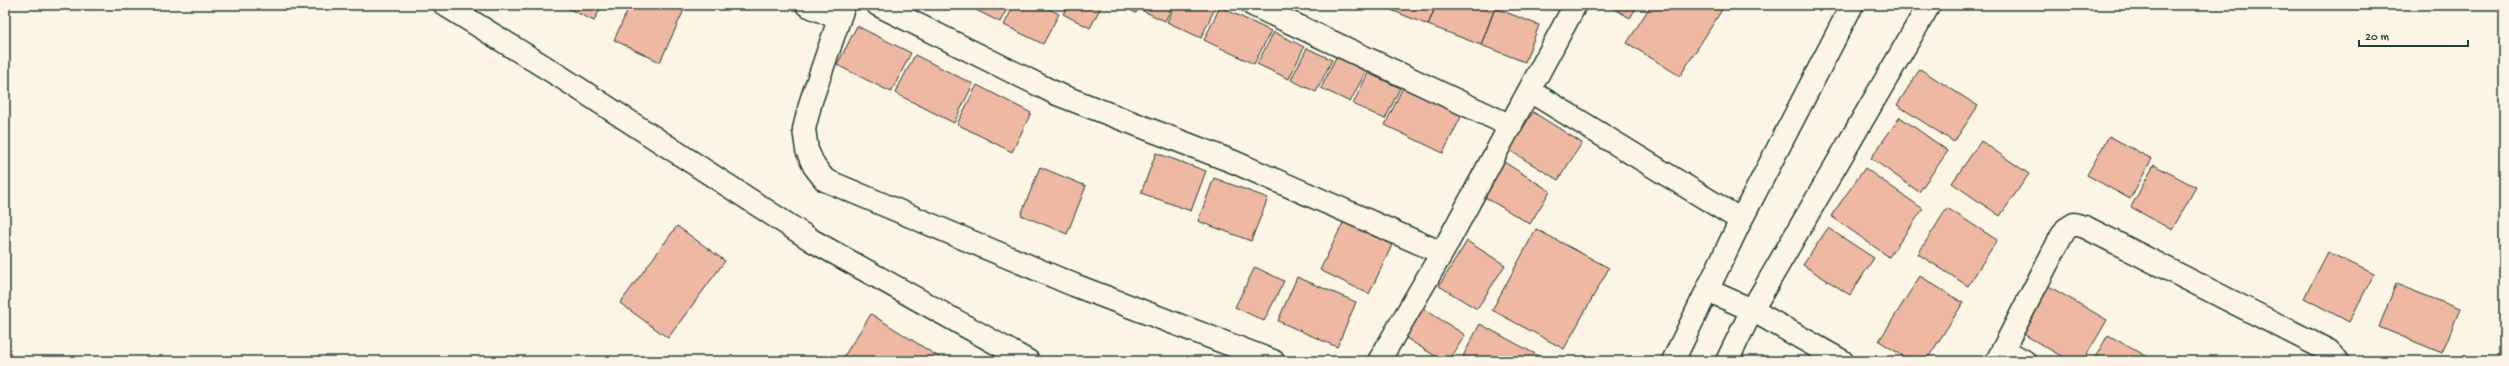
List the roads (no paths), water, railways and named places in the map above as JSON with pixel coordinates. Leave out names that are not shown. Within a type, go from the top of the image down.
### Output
[{"type":"street","points":[[445,5],[561,77],[813,241],[1028,361]]},
{"type":"street","points":[[808,5],[841,11],[804,129],[807,150],[814,166],[825,180],[1074,285],[1273,361]]},
{"type":"street","points":[[878,5],[1057,94],[1234,162],[1442,253]]},
{"type":"street","points":[[1253,5],[1511,126]]},
{"type":"street","points":[[1379,361],[1442,253],[1575,5]]},
{"type":"street","points":[[1673,361],[1741,220],[1852,5]]},
{"type":"street","points":[[1727,361],[1752,310],[1929,5]]},
{"type":"street","points":[[1530,91],[1741,220]]},
{"type":"street","points":[[2024,361],[2001,355],[2061,237],[2066,229],[2074,224],[2085,227],[2329,351],[2337,361]]},
{"type":"street","points":[[1707,290],[1752,310],[1842,361]]}]
